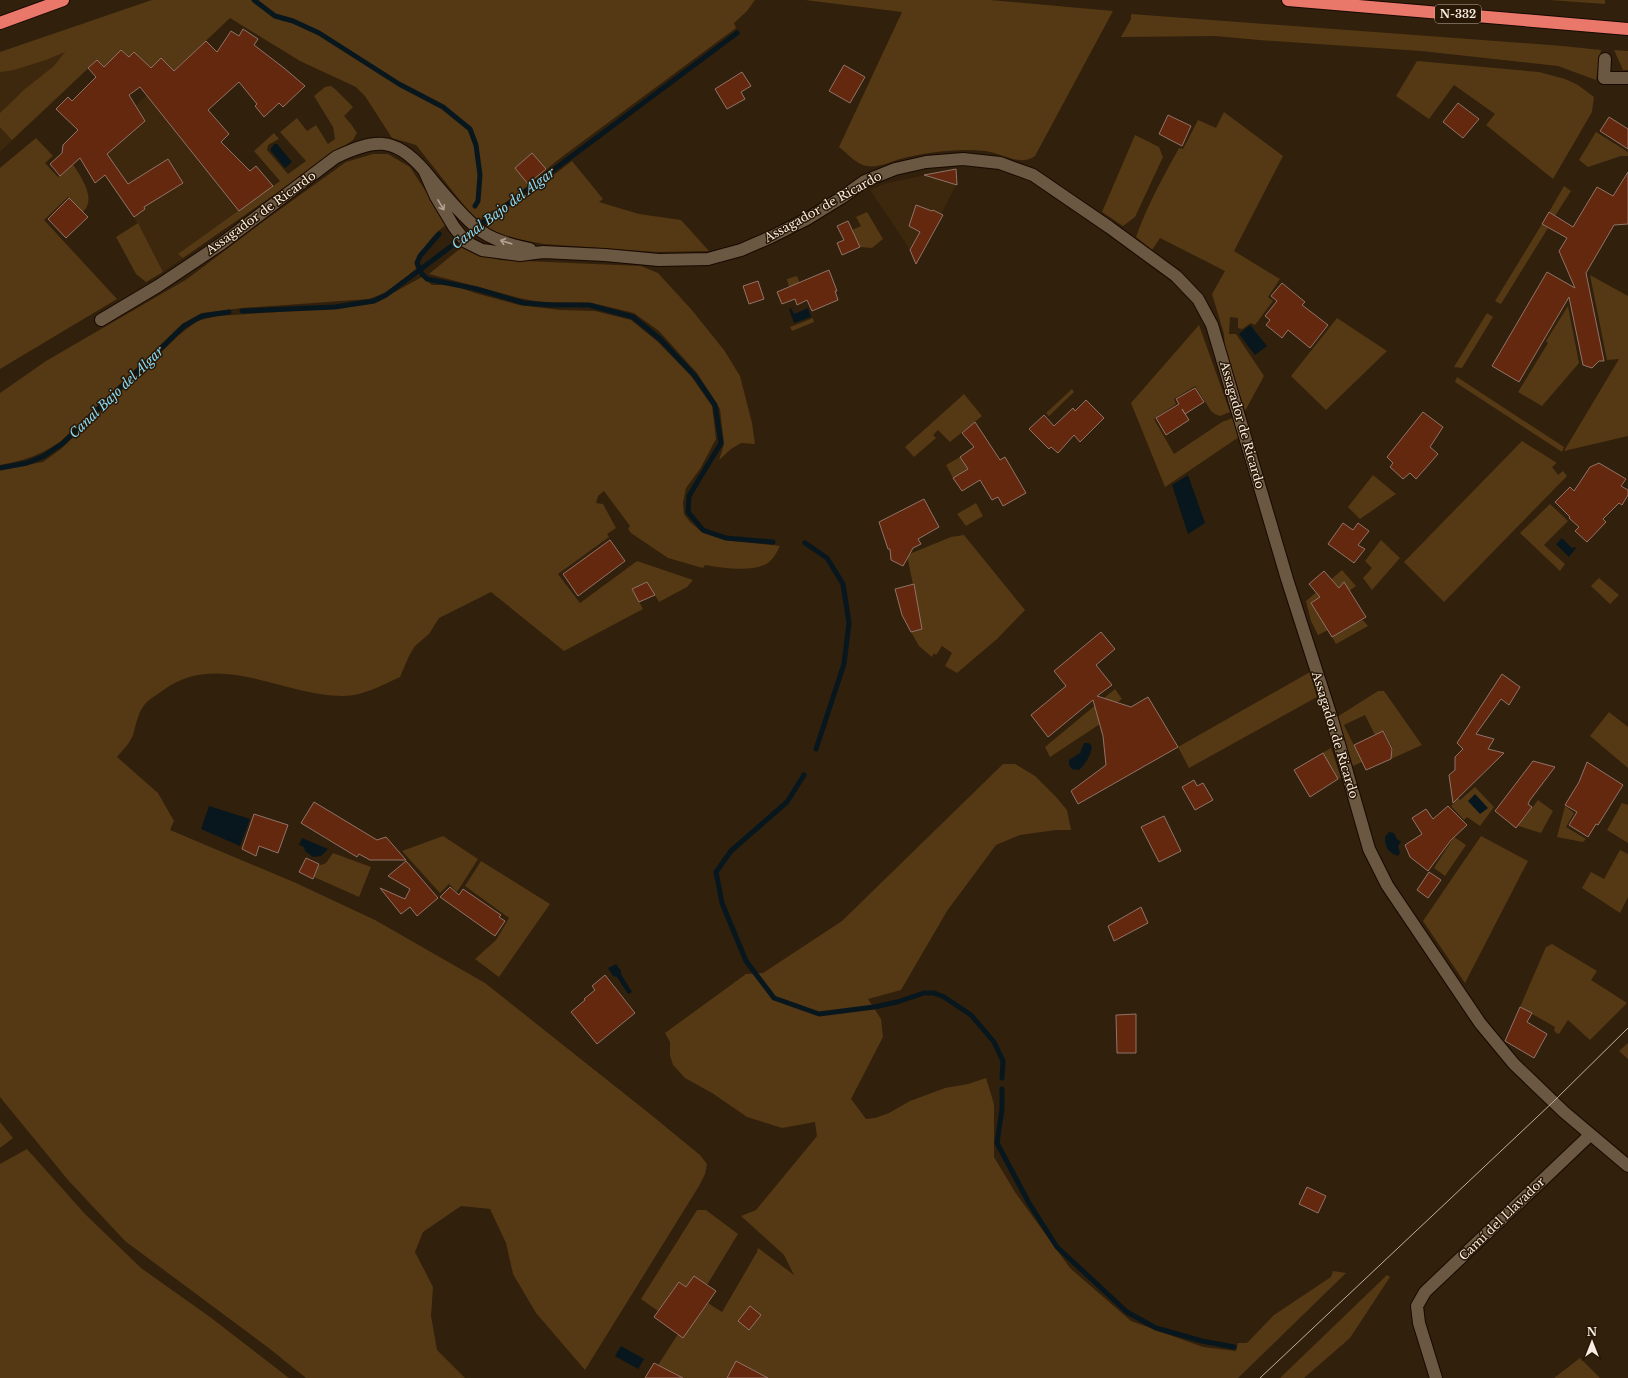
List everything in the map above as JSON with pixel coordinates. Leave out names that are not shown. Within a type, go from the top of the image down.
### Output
[{"type":"highway","points":[[0,23],[63,0]]},
{"type":"highway","name":"N-332","points":[[1288,0],[1628,28]]},
{"type":"street","points":[[1605,59],[1604,78],[1628,78]]},
{"type":"street","name":"Assagador de Ricardo","points":[[101,320],[158,286],[221,244],[336,157],[351,150],[378,143],[401,148],[413,158],[466,218],[478,229],[492,238],[518,247],[543,252],[659,260],[708,259],[741,250],[807,219],[865,181],[895,169],[926,162],[963,159],[1000,163],[1033,175],[1109,227],[1176,276],[1198,299],[1212,325],[1287,579],[1331,716],[1372,855],[1387,885],[1480,1023],[1514,1064],[1590,1135],[1628,1166]]},
{"type":"street","name":"Assagador de Ricardo","points":[[424,170],[436,197],[454,227],[466,242],[482,250],[520,255],[543,252]]},
{"type":"street","name":"Camí del Llavador","points":[[1436,1378],[1419,1322],[1417,1306],[1425,1292],[1590,1135]]},
{"type":"shaded area","points":[[152,0],[160,0],[0,152],[0,52]]},
{"type":"shaded area","points":[[152,0],[755,0],[747,11],[734,23],[736,28],[563,156],[527,185],[533,188],[542,184],[572,161],[603,199],[599,202],[639,214],[681,220],[709,251],[656,252],[544,244],[511,238],[487,229],[487,224],[500,214],[493,210],[477,222],[416,145],[392,138],[365,96],[356,87],[300,61],[230,18],[174,71],[171,68],[132,87],[139,57],[134,52],[129,57],[121,50],[105,67],[97,60],[12,140],[0,127],[0,113],[25,89],[54,66],[65,52],[46,60],[14,70],[0,72],[0,52]]},
{"type":"shaded area","points":[[805,0],[990,0],[1113,11],[1035,156],[1029,159],[1017,160],[985,151],[953,150],[921,154],[871,166],[863,165],[839,147],[902,12]]},
{"type":"shaded area","points":[[1549,0],[1605,0],[1605,4]]},
{"type":"shaded area","points":[[1131,14],[1601,50],[1596,80],[1558,66],[1421,51],[1215,36],[1121,37],[1131,19]]},
{"type":"shaded area","points":[[1614,50],[1628,51],[1628,70],[1623,70]]},
{"type":"shaded area","points":[[1417,61],[1539,72],[1565,79],[1578,85],[1594,97],[1592,112],[1553,179],[1486,125],[1495,114],[1454,85],[1429,119],[1396,96]]},
{"type":"shaded area","points":[[163,80],[198,121],[274,194],[163,272],[135,219],[89,149]]},
{"type":"shaded area","points":[[331,86],[353,107],[344,116],[357,133],[353,140],[183,258],[178,254],[280,181],[254,151],[274,133],[279,139],[268,145],[267,150],[288,174],[306,161],[280,132],[297,118],[307,131],[316,125],[328,144],[335,139],[333,127],[314,96],[325,87]]},
{"type":"shaded area","points":[[1224,112],[1283,156],[1234,251],[1280,279],[1268,297],[1273,301],[1255,325],[1251,323],[1242,329],[1238,328],[1238,318],[1230,317],[1229,334],[1236,334],[1264,376],[1245,411],[1225,348],[1224,334],[1212,294],[1225,271],[1160,238],[1152,250],[1136,237],[1161,181],[1179,148],[1183,149],[1198,120],[1216,128]]},
{"type":"shaded area","points":[[1596,132],[1628,152],[1628,156],[1621,156],[1588,167],[1579,160]]},
{"type":"shaded area","points":[[1135,135],[1159,147],[1163,157],[1135,217],[1123,226],[1102,212]]},
{"type":"shaded area","points":[[36,138],[53,156],[45,163],[58,177],[73,164],[88,194],[87,206],[83,212],[68,197],[44,220],[117,299],[0,369],[0,168]]},
{"type":"shaded area","points":[[274,144],[277,144],[292,162],[285,168],[270,150]]},
{"type":"shaded area","points":[[373,154],[388,154],[410,167],[447,224],[437,232],[425,247],[415,264],[416,269],[387,292],[369,299],[242,308],[202,313],[182,324],[60,442],[32,457],[0,465],[0,393],[46,361],[187,279],[346,162]]},
{"type":"shaded area","points":[[956,169],[957,179],[955,187],[916,264],[909,248],[870,190],[887,183]]},
{"type":"shaded area","points":[[1564,186],[1571,191],[1555,216],[1549,212]]},
{"type":"shaded area","points":[[867,212],[883,239],[872,248],[860,247],[852,230],[861,226],[856,217]]},
{"type":"shaded area","points":[[138,223],[163,272],[146,282],[136,274],[116,237]]},
{"type":"shaded area","points":[[1542,224],[1548,228],[1501,304],[1495,301]]},
{"type":"shaded area","points":[[462,247],[500,260],[641,266],[658,273],[691,309],[724,350],[740,376],[752,423],[755,444],[741,443],[731,449],[719,460],[724,444],[720,409],[697,373],[659,331],[634,313],[592,303],[540,302],[519,298],[429,274]]},
{"type":"shaded area","points":[[1590,275],[1628,296],[1628,436],[1564,451],[1619,359],[1607,360]]},
{"type":"shaded area","points":[[797,276],[804,294],[789,287],[787,279]]},
{"type":"shaded area","points":[[422,277],[432,285],[446,285],[461,288],[519,305],[560,310],[595,311],[631,320],[658,342],[691,376],[712,406],[716,439],[700,469],[686,488],[683,503],[684,514],[690,522],[703,533],[724,540],[780,546],[774,557],[769,562],[756,568],[748,569],[705,565],[703,568],[668,558],[631,533],[628,529],[630,526],[604,491],[598,496],[596,503],[603,504],[616,528],[607,534],[609,537],[558,574],[580,603],[637,561],[693,580],[687,587],[659,602],[647,582],[632,589],[643,609],[564,651],[491,592],[439,618],[429,634],[415,646],[400,677],[380,687],[365,692],[350,696],[320,694],[228,674],[205,674],[183,679],[149,700],[143,707],[132,738],[117,757],[158,793],[174,821],[170,830],[296,883],[375,920],[485,983],[650,1114],[700,1155],[707,1164],[705,1174],[699,1186],[585,1370],[536,1313],[513,1274],[506,1243],[490,1209],[461,1206],[423,1232],[415,1252],[433,1287],[431,1316],[437,1350],[465,1378],[306,1378],[270,1349],[125,1241],[68,1180],[0,1097],[0,470],[43,462],[61,449],[179,335],[197,321],[217,316],[337,308],[369,304],[380,300]]},
{"type":"shaded area","points":[[1568,306],[1579,363],[1542,406],[1518,392],[1548,343],[1546,341]]},
{"type":"shaded area","points":[[791,308],[794,314],[808,308],[811,317],[794,323],[789,309]]},
{"type":"shaded area","points":[[1487,313],[1493,317],[1462,368],[1454,367]]},
{"type":"shaded area","points":[[813,318],[814,322],[792,331],[790,327]]},
{"type":"shaded area","points":[[1337,318],[1387,351],[1326,410],[1291,376]]},
{"type":"shaded area","points":[[1199,325],[1230,412],[1220,416],[1215,414],[1211,411],[1195,386],[1174,399],[1176,404],[1154,419],[1174,454],[1222,422],[1233,418],[1239,437],[1165,487],[1131,403]]},
{"type":"shaded area","points":[[1250,325],[1267,346],[1255,355],[1239,334]]},
{"type":"shaded area","points":[[1457,377],[1564,447],[1562,452],[1455,382]]},
{"type":"shaded area","points":[[1072,389],[1074,392],[1049,416],[1046,413]]},
{"type":"shaded area","points":[[964,394],[982,416],[950,442],[938,430],[933,435],[936,438],[914,457],[905,447]]},
{"type":"shaded area","points":[[1522,441],[1557,463],[1552,467],[1558,475],[1563,471],[1567,476],[1444,602],[1404,562]]},
{"type":"shaded area","points":[[960,457],[968,469],[953,478],[946,465]]},
{"type":"shaded area","points":[[1188,475],[1205,523],[1188,534],[1172,485]]},
{"type":"shaded area","points":[[1373,475],[1396,494],[1360,519],[1348,507]]},
{"type":"shaded area","points":[[976,503],[983,516],[966,526],[957,514]]},
{"type":"shaded area","points":[[1550,504],[1568,521],[1544,545],[1565,564],[1560,571],[1520,533]]},
{"type":"shaded area","points":[[964,535],[1025,610],[997,639],[957,673],[945,666],[952,653],[942,646],[936,655],[934,653],[932,657],[919,646],[911,632],[922,629],[907,555],[951,537]]},
{"type":"shaded area","points":[[1562,538],[1572,548],[1576,548],[1569,557],[1556,544]]},
{"type":"shaded area","points":[[1381,540],[1400,558],[1372,590],[1363,578],[1372,568],[1365,561]]},
{"type":"shaded area","points":[[1342,570],[1356,586],[1349,591],[1311,603],[1328,630],[1318,635],[1311,621],[1306,601]]},
{"type":"shaded area","points":[[1599,578],[1619,595],[1610,604],[1591,586]]},
{"type":"shaded area","points":[[1363,620],[1368,626],[1336,644],[1332,637],[1355,623]]},
{"type":"shaded area","points":[[1310,672],[1317,697],[1189,768],[1178,747]]},
{"type":"shaded area","points":[[1115,689],[1122,699],[1098,716],[1100,724],[1050,757],[1045,747]]},
{"type":"shaded area","points":[[1378,691],[1384,691],[1422,745],[1391,759],[1393,749],[1384,731],[1375,735],[1365,715],[1344,725],[1362,762],[1353,766],[1337,717]]},
{"type":"shaded area","points":[[1609,712],[1628,727],[1628,768],[1590,736]]},
{"type":"shaded area","points":[[1084,743],[1089,743],[1092,747],[1089,757],[1079,770],[1072,769],[1069,765],[1069,760],[1080,753]]},
{"type":"shaded area","points":[[1331,748],[1341,778],[1338,779],[1322,753]]},
{"type":"shaded area","points":[[1003,764],[1015,764],[1035,776],[1067,810],[1071,830],[1056,830],[1020,835],[996,845],[947,911],[901,990],[868,999],[881,1019],[883,1037],[851,1099],[866,1119],[875,1118],[889,1113],[910,1101],[945,1088],[968,1084],[986,1078],[994,1104],[994,1157],[1015,1192],[1070,1268],[1131,1321],[1203,1347],[1236,1351],[1238,1343],[1247,1343],[1274,1315],[1331,1277],[1333,1271],[1346,1273],[1238,1378],[683,1378],[658,1365],[678,1334],[683,1337],[708,1303],[722,1312],[758,1248],[794,1275],[784,1255],[741,1216],[756,1210],[817,1136],[815,1122],[782,1128],[747,1117],[712,1093],[685,1078],[673,1065],[670,1056],[670,1042],[665,1033],[746,974],[763,973],[842,921]]},
{"type":"shaded area","points":[[1475,787],[1494,807],[1480,826],[1467,817],[1464,820],[1451,806],[1458,798],[1460,800]]},
{"type":"shaded area","points":[[1475,794],[1488,808],[1480,814],[1468,801]]},
{"type":"shaded area","points":[[1538,800],[1553,811],[1541,833],[1512,824],[1524,818]]},
{"type":"shaded area","points":[[1622,803],[1628,805],[1628,843],[1607,830]]},
{"type":"shaded area","points":[[209,806],[250,819],[240,846],[201,829]]},
{"type":"shaded area","points":[[1565,806],[1574,813],[1566,827],[1586,839],[1583,842],[1557,837]]},
{"type":"shaded area","points":[[1389,832],[1394,833],[1397,839],[1401,842],[1398,846],[1400,853],[1398,856],[1389,851],[1386,847],[1385,837]]},
{"type":"shaded area","points":[[443,836],[478,859],[457,892],[449,884],[440,893],[402,851]]},
{"type":"shaded area","points":[[1481,836],[1528,861],[1465,983],[1423,921]]},
{"type":"shaded area","points":[[1454,837],[1466,845],[1445,876],[1434,868]]},
{"type":"shaded area","points":[[302,838],[328,849],[321,856],[313,857],[305,851],[304,847],[299,845]]},
{"type":"shaded area","points":[[1620,850],[1628,854],[1628,897],[1620,913],[1582,888],[1591,872],[1604,879]]},
{"type":"shaded area","points":[[333,853],[371,867],[359,897],[314,877],[318,866],[326,863]]},
{"type":"shaded area","points":[[481,861],[550,904],[499,977],[475,959],[496,940],[509,918],[465,886]]},
{"type":"shaded area","points":[[1552,944],[1597,971],[1591,980],[1627,1003],[1590,1040],[1568,1020],[1559,1034],[1554,1030],[1555,1027],[1520,1007],[1546,947]]},
{"type":"shaded area","points":[[616,964],[632,992],[628,994],[617,977],[613,976],[608,968]]},
{"type":"shaded area","points":[[1628,1043],[1628,1059],[1619,1051]]},
{"type":"shaded area","points":[[0,1122],[13,1138],[0,1148]]},
{"type":"shaded area","points":[[27,1149],[85,1214],[141,1268],[210,1317],[289,1378],[0,1378],[0,1164]]},
{"type":"shaded area","points":[[697,1210],[706,1210],[738,1234],[707,1285],[688,1284],[686,1287],[679,1282],[658,1311],[641,1299]]},
{"type":"shaded area","points":[[1387,1275],[1390,1277],[1350,1338],[1304,1378],[1280,1378]]},
{"type":"shaded area","points":[[621,1346],[644,1359],[638,1369],[615,1356]]},
{"type":"shaded area","points":[[1580,1358],[1600,1378],[1554,1378]]},
{"type":"building","points":[[243,29],[258,39],[254,45],[305,86],[283,107],[279,103],[264,117],[255,106],[257,104],[239,82],[208,110],[229,134],[221,142],[250,171],[256,166],[273,186],[239,211],[140,87],[129,95],[145,121],[107,154],[128,184],[168,159],[183,183],[144,207],[145,209],[134,217],[105,175],[95,183],[80,158],[60,176],[50,164],[62,153],[63,145],[78,130],[56,109],[68,97],[72,101],[96,77],[88,68],[97,60],[104,67],[121,50],[129,57],[134,52],[151,68],[161,58],[174,71],[206,41],[217,52],[231,31],[239,36]]},
{"type":"building","points":[[844,65],[865,77],[850,103],[829,91]]},
{"type":"building","points":[[742,72],[751,86],[741,92],[745,99],[727,109],[715,89]]},
{"type":"building","points":[[1458,103],[1479,119],[1463,138],[1443,122]]},
{"type":"building","points":[[1168,115],[1191,126],[1182,146],[1159,134]]},
{"type":"building","points":[[1609,117],[1628,129],[1628,149],[1600,131]]},
{"type":"building","points":[[532,153],[546,169],[528,184],[515,168]]},
{"type":"building","points":[[956,169],[957,185],[924,175]]},
{"type":"building","points":[[1628,172],[1628,224],[1614,225],[1586,273],[1604,361],[1599,361],[1592,368],[1583,365],[1569,297],[1519,382],[1492,366],[1547,272],[1575,288],[1559,251],[1567,238],[1542,224],[1549,212],[1573,227],[1597,187],[1613,196]]},
{"type":"building","points":[[69,198],[88,217],[66,238],[48,219]]},
{"type":"building","points":[[916,205],[932,211],[933,210],[943,215],[916,264],[910,250],[920,232],[909,226]]},
{"type":"building","points":[[848,221],[860,247],[842,255],[837,243],[844,240],[837,226]]},
{"type":"building","points":[[829,270],[837,291],[835,291],[838,300],[812,311],[807,300],[797,305],[795,299],[782,304],[777,292]]},
{"type":"building","points":[[758,281],[764,299],[749,304],[743,286]]},
{"type":"building","points":[[1282,283],[1305,302],[1302,305],[1328,325],[1310,348],[1288,330],[1282,338],[1266,325],[1270,320],[1265,316],[1277,301],[1271,296]]},
{"type":"building","points":[[1195,388],[1204,402],[1185,414],[1189,420],[1166,435],[1156,418],[1179,404],[1176,399]]},
{"type":"building","points":[[1086,400],[1104,418],[1080,442],[1074,435],[1058,453],[1051,447],[1049,449],[1029,429],[1044,415],[1054,426],[1073,408],[1075,411]]},
{"type":"building","points":[[1423,412],[1443,427],[1430,447],[1438,454],[1416,479],[1410,473],[1403,479],[1390,467],[1393,463],[1387,457]]},
{"type":"building","points":[[975,422],[1000,460],[1005,457],[1026,493],[1003,506],[998,497],[992,500],[980,480],[962,491],[953,478],[968,469],[960,457],[974,447],[962,433]]},
{"type":"building","points":[[1599,463],[1626,479],[1621,486],[1628,490],[1628,495],[1622,505],[1619,503],[1603,519],[1606,522],[1587,542],[1575,531],[1579,527],[1555,502],[1570,487],[1574,491],[1590,467]]},
{"type":"building","points":[[924,499],[939,527],[918,539],[921,544],[913,548],[903,566],[891,560],[890,549],[888,549],[879,522]]},
{"type":"building","points":[[1343,523],[1353,530],[1358,523],[1369,531],[1358,545],[1365,549],[1354,563],[1328,544]]},
{"type":"building","points":[[610,540],[625,561],[578,596],[563,574]]},
{"type":"building","points":[[1324,571],[1339,588],[1344,582],[1366,617],[1332,637],[1311,603],[1320,597],[1309,584]]},
{"type":"building","points":[[647,582],[655,595],[639,602],[632,589]]},
{"type":"building","points":[[914,584],[922,629],[911,632],[902,615],[895,589]]},
{"type":"building","points":[[1101,632],[1115,649],[1096,665],[1112,685],[1097,696],[1131,707],[1148,697],[1178,747],[1078,804],[1071,791],[1106,765],[1103,736],[1093,700],[1048,737],[1031,715],[1066,686],[1054,671]]},
{"type":"building","points":[[1502,674],[1520,687],[1509,705],[1501,699],[1476,734],[1494,739],[1488,749],[1504,753],[1453,803],[1449,775],[1455,770],[1455,757],[1463,749],[1457,743]]},
{"type":"building","points":[[1383,731],[1392,749],[1391,759],[1366,770],[1354,745]]},
{"type":"building","points":[[1323,753],[1338,779],[1310,797],[1294,770]]},
{"type":"building","points":[[1533,761],[1555,767],[1530,800],[1528,804],[1532,807],[1516,828],[1495,811]]},
{"type":"building","points":[[1587,762],[1623,785],[1598,825],[1596,824],[1588,837],[1569,825],[1577,812],[1565,805],[1579,782]]},
{"type":"building","points":[[1194,780],[1197,786],[1203,783],[1213,800],[1195,810],[1182,787]]},
{"type":"building","points":[[314,802],[377,840],[386,837],[406,860],[370,860],[359,854],[357,857],[301,823]]},
{"type":"building","points":[[1448,806],[1467,825],[1451,840],[1428,871],[1410,857],[1405,845],[1422,834],[1412,818],[1426,809],[1433,819]]},
{"type":"building","points":[[254,814],[288,825],[278,853],[259,846],[256,856],[242,849]]},
{"type":"building","points":[[1164,816],[1181,851],[1159,862],[1141,827]]},
{"type":"building","points":[[306,858],[319,864],[313,879],[299,872]]},
{"type":"building","points":[[406,861],[438,898],[417,916],[410,907],[401,914],[380,888],[405,899],[410,889],[388,876]]},
{"type":"building","points":[[1429,872],[1441,880],[1428,898],[1417,890]]},
{"type":"building","points":[[450,887],[459,895],[463,889],[501,915],[499,917],[505,921],[495,936],[440,897]]},
{"type":"building","points":[[1141,907],[1148,923],[1114,941],[1108,926]]},
{"type":"building","points":[[605,975],[635,1013],[597,1044],[571,1012],[595,990],[592,986]]},
{"type":"building","points":[[1520,1007],[1532,1013],[1527,1022],[1547,1034],[1534,1058],[1505,1041]]},
{"type":"building","points":[[1136,1014],[1136,1053],[1117,1053],[1116,1015]]},
{"type":"building","points":[[1307,1187],[1326,1196],[1318,1213],[1299,1204]]},
{"type":"building","points":[[694,1276],[716,1291],[683,1338],[654,1317],[679,1282],[686,1287]]},
{"type":"building","points":[[750,1306],[761,1315],[749,1330],[738,1321]]},
{"type":"building","points":[[736,1361],[768,1378],[727,1378]]},
{"type":"building","points":[[654,1363],[683,1378],[645,1378]]},
{"type":"waterway","points":[[254,0],[275,16],[293,21],[319,33],[399,84],[443,107],[470,129],[476,145],[480,175],[478,201],[475,206]]},
{"type":"waterway","name":"Canal Bajo del Algar","points":[[242,311],[335,307],[374,301],[386,295],[737,33]]},
{"type":"waterway","points":[[439,234],[420,256],[417,263],[422,274],[427,279],[477,289],[524,303],[589,305],[633,317],[660,339],[695,376],[715,405],[721,443],[689,496],[688,512],[703,530],[726,538],[773,542]]},
{"type":"waterway","name":"Canal Bajo del Algar","points":[[0,468],[27,463],[44,456],[63,443],[184,326],[202,316],[229,312]]},
{"type":"waterway","points":[[805,543],[827,558],[843,584],[849,623],[844,664],[816,749]]},
{"type":"waterway","points":[[804,775],[787,802],[731,851],[716,872],[722,903],[746,961],[774,998],[819,1014],[874,1007],[897,1002],[924,993],[934,993],[944,997],[971,1015],[994,1042],[1003,1061],[1002,1078]]},
{"type":"waterway","points":[[1002,1089],[1002,1109],[997,1143],[1029,1203],[1057,1247],[1127,1312],[1156,1328],[1202,1341],[1234,1347]]},
{"type":"tram line","points":[[1260,1378],[1553,1102],[1628,1028]]}]
